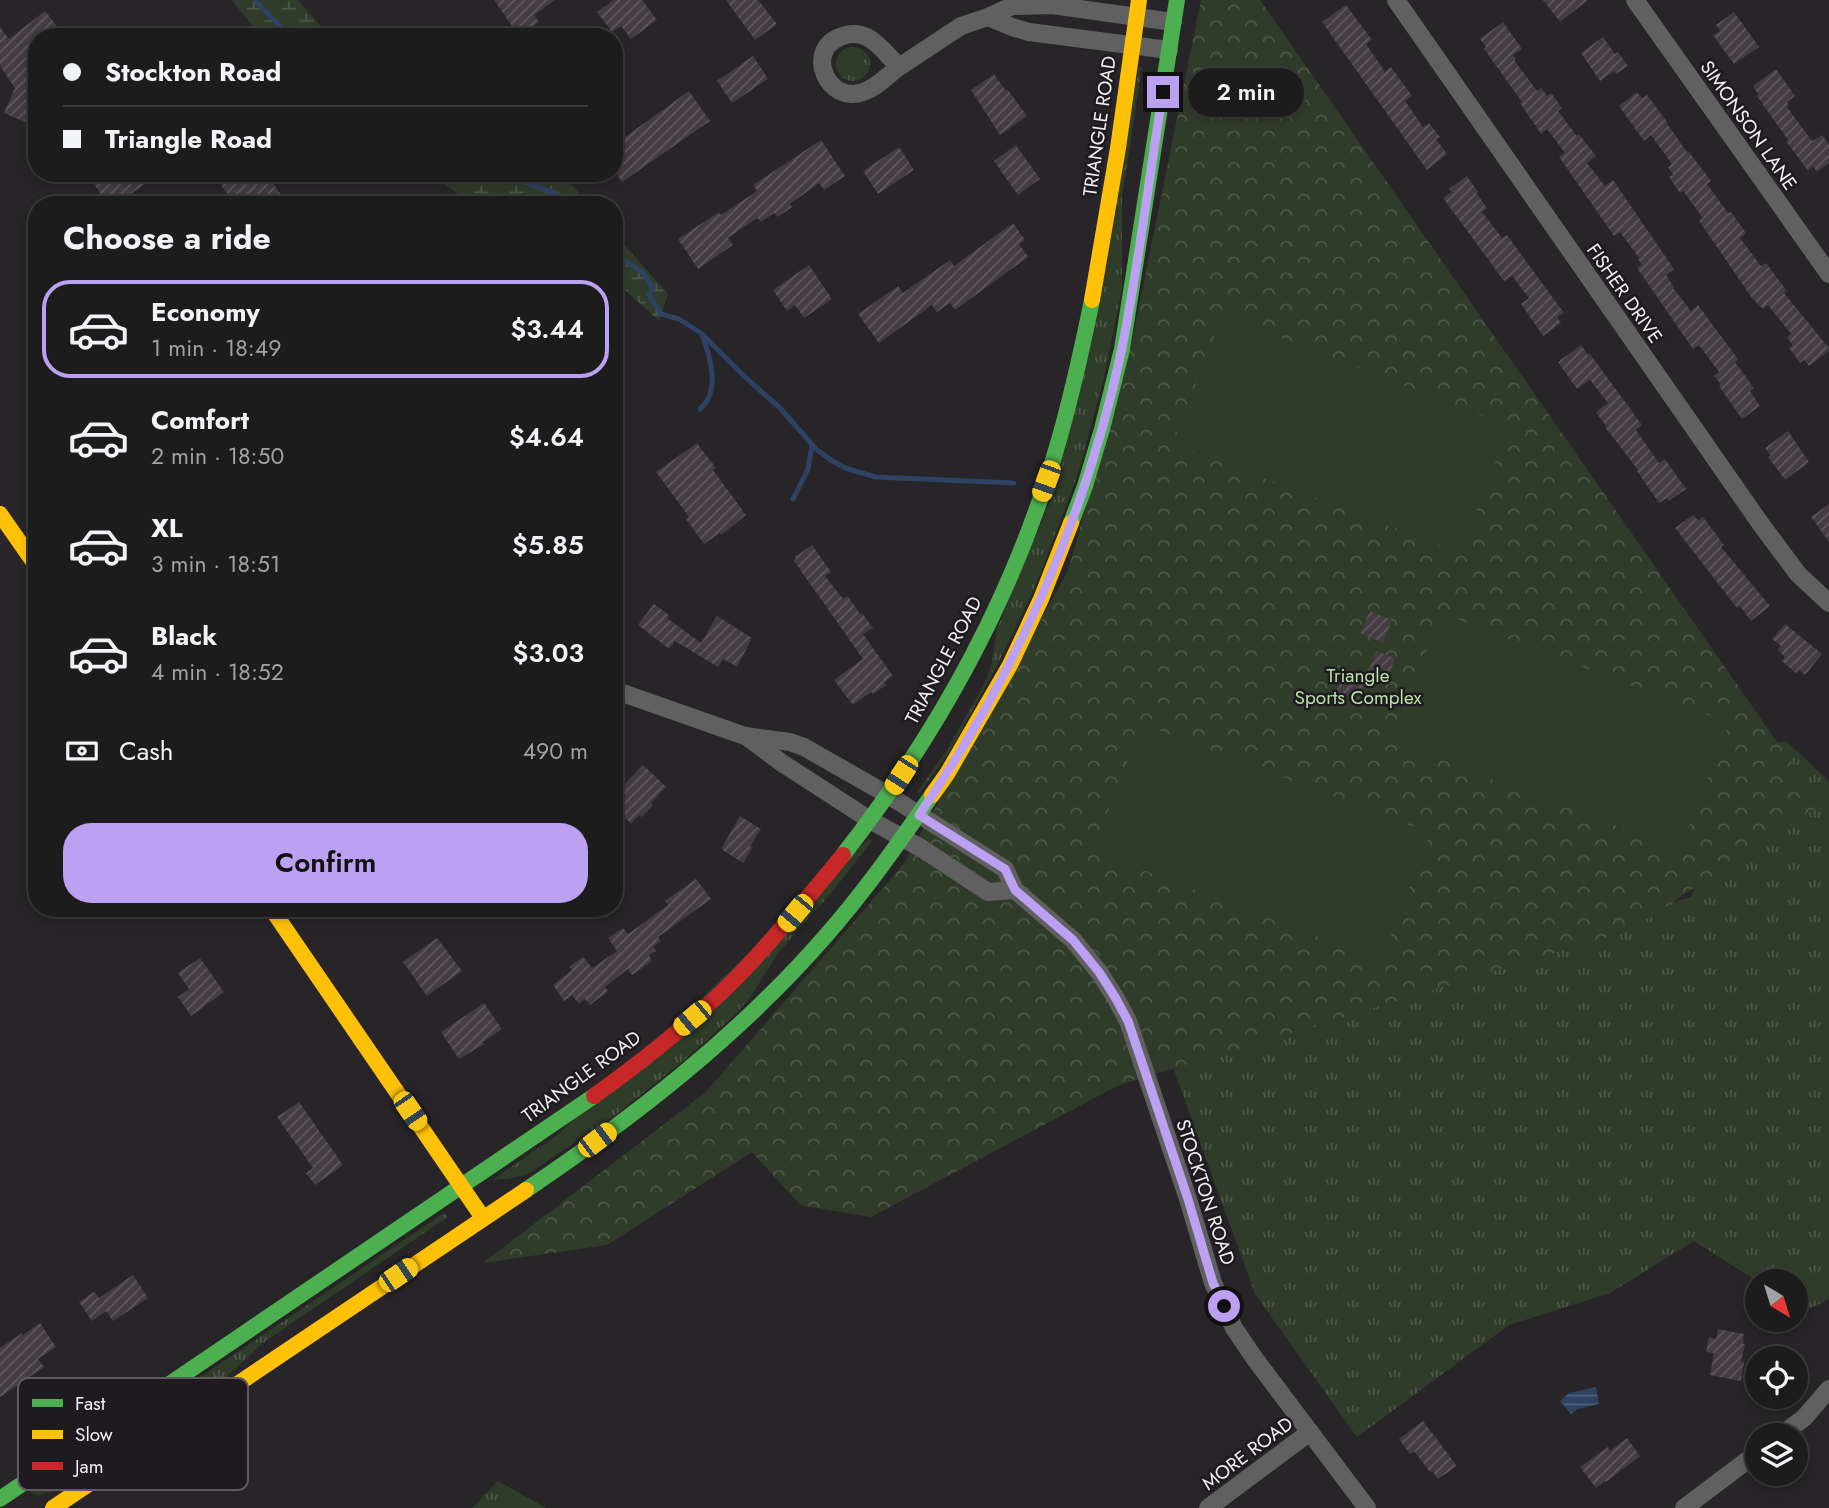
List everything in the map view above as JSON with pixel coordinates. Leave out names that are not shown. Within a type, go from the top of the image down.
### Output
[{"type":"street","points":[[246,1378],[589,1147],[675,1082],[775,990],[822,939],[903,839],[947,774],[1010,665],[1041,599],[1085,486],[1102,429],[1122,349],[1177,0]]},
{"type":"street","name":"FISHER DRIVE","points":[[1396,0],[1760,523],[1798,574],[1829,603]]},
{"type":"street","name":"SIMONSON LANE","points":[[1635,0],[1829,274]]},
{"type":"street","points":[[899,67],[961,26],[1012,5],[1138,9],[1174,22]]},
{"type":"street","name":"TRIANGLE ROAD","points":[[179,1378],[604,1089],[710,1002],[778,933],[870,820],[940,714],[978,646],[1007,582],[1046,481],[1087,328],[1138,9]]},
{"type":"street","points":[[988,17],[1029,32],[1169,50]]},
{"type":"street","points":[[0,514],[28,554]]},
{"type":"street","name":"STOCKTON ROAD","points":[[623,693],[746,736],[790,742],[804,747],[888,794],[1005,869],[1015,890],[1073,940],[1099,972],[1128,1021],[1188,1199],[1213,1283],[1234,1328],[1367,1508]]},
{"type":"street","name":"STOCKTON ROAD","points":[[746,736],[782,763],[870,820],[921,848],[988,892],[1015,890]]},
{"type":"street","points":[[277,917],[483,1218]]},
{"type":"street","points":[[1797,1423],[1829,1389]]},
{"type":"street","name":"MORE ROAD","points":[[1208,1508],[1310,1432]]},
{"type":"street","points":[[1684,1508],[1745,1462]]},
{"type":"street","name":"TRIANGLE ROAD","points":[[0,1499],[18,1487]]},
{"type":"street","points":[[53,1508],[80,1490]]},
{"type":"green space","points":[[232,0],[298,0],[322,28],[254,28]]},
{"type":"green space","name":"Triangle Sports Complex","points":[[1201,0],[1260,0],[1821,805],[1630,930],[1119,1085],[871,1217],[800,1205],[752,1152],[607,1245],[483,1263],[706,1092],[903,865],[1068,571],[1131,346]]},
{"type":"green space","points":[[853,47],[865,52],[870,64],[865,76],[853,81],[841,76],[836,64],[841,52]]},
{"type":"green space","points":[[1139,67],[1142,67],[1122,197],[1122,289],[1104,378],[1078,474],[1036,585],[998,664],[950,751],[919,794],[917,792],[947,750],[984,684],[991,667],[997,629],[1056,486]]},
{"type":"green space","points":[[441,182],[570,182],[581,196],[461,196]]},
{"type":"green space","points":[[623,243],[668,294],[659,321],[623,288]]},
{"type":"green space","points":[[1223,315],[1509,426],[1460,553],[1173,443]]},
{"type":"green space","points":[[1441,613],[1729,723],[1680,850],[1392,741]]},
{"type":"green space","points":[[1142,724],[1430,833],[1381,961],[1093,851]]},
{"type":"green space","points":[[1786,741],[1829,781],[1829,1299],[1808,1310],[1808,1269],[1745,1269],[1745,1273],[1694,1241],[1610,1293],[1509,1325],[1357,1437],[1255,1294],[1167,1051],[1691,897],[1755,748]]},
{"type":"green space","points":[[869,839],[871,842],[833,891],[779,952],[737,1013],[681,1063],[618,1113],[533,1171],[514,1178],[494,1179],[557,1135]]},
{"type":"green space","points":[[444,1213],[447,1216],[263,1343],[225,1378],[199,1378]]},
{"type":"green space","points":[[498,1481],[546,1508],[472,1508]]},
{"type":"green space","points":[[32,1490],[60,1490],[38,1495]]},
{"type":"water","points":[[1596,1387],[1599,1404],[1578,1409],[1571,1414],[1560,1401],[1569,1393]]},
{"type":"building","points":[[494,0],[555,0],[534,15],[539,22],[530,28],[513,28]]},
{"type":"building","points":[[614,0],[642,0],[657,20],[631,39],[621,26],[609,28],[597,12]]},
{"type":"building","points":[[726,0],[758,0],[777,24],[755,40]]},
{"type":"building","points":[[1543,0],[1588,0],[1560,22]]},
{"type":"building","points":[[1346,5],[1372,40],[1366,44],[1385,72],[1391,67],[1412,96],[1405,101],[1423,127],[1429,123],[1440,137],[1436,139],[1447,154],[1427,170],[1322,22]]},
{"type":"building","points":[[45,11],[59,28],[28,28],[28,123],[4,113],[15,88],[0,66],[0,27],[9,39]]},
{"type":"building","points":[[1734,12],[1759,47],[1734,64],[1713,35],[1720,31],[1716,25]]},
{"type":"building","points":[[1503,22],[1522,49],[1513,55],[1516,59],[1514,60],[1537,91],[1541,88],[1547,96],[1551,93],[1562,108],[1558,111],[1596,156],[1587,163],[1605,186],[1613,180],[1674,269],[1666,275],[1673,288],[1691,311],[1698,305],[1738,359],[1735,362],[1754,388],[1750,391],[1760,406],[1742,419],[1714,376],[1719,372],[1699,345],[1693,349],[1637,268],[1642,265],[1639,258],[1620,232],[1614,236],[1559,157],[1565,153],[1547,129],[1541,134],[1484,49],[1486,47],[1480,39]]},
{"type":"building","points":[[1603,37],[1628,66],[1616,74],[1614,71],[1600,81],[1581,53]]},
{"type":"building","points":[[753,56],[768,79],[732,103],[717,81]]},
{"type":"building","points":[[1776,69],[1795,96],[1787,102],[1787,107],[1812,141],[1822,135],[1829,145],[1829,163],[1817,172],[1813,166],[1808,171],[1786,141],[1788,140],[1753,86]]},
{"type":"building","points":[[994,74],[1027,116],[1000,135],[971,90]]},
{"type":"building","points":[[689,91],[710,121],[623,181],[623,139]]},
{"type":"building","points":[[1637,92],[1642,98],[1647,95],[1668,123],[1711,181],[1707,184],[1746,233],[1740,238],[1761,266],[1766,263],[1787,291],[1784,293],[1829,348],[1829,351],[1809,366],[1804,360],[1800,363],[1789,348],[1793,345],[1787,337],[1791,334],[1768,305],[1763,309],[1752,298],[1699,221],[1703,218],[1669,177],[1673,175],[1668,167],[1672,164],[1651,135],[1644,141],[1619,106]]},
{"type":"building","points":[[821,140],[845,176],[824,190],[819,183],[790,204],[792,207],[778,217],[774,213],[761,222],[757,218],[728,238],[733,245],[698,269],[678,239],[757,191],[753,185]]},
{"type":"building","points":[[1016,145],[1040,179],[1018,195],[994,161]]},
{"type":"building","points":[[899,147],[914,170],[878,194],[863,171]]},
{"type":"building","points":[[1467,176],[1487,208],[1482,212],[1502,238],[1507,235],[1564,313],[1557,317],[1561,323],[1543,336],[1521,304],[1529,298],[1512,276],[1504,281],[1443,198],[1452,192],[1449,189]]},
{"type":"building","points":[[93,182],[148,182],[128,196],[102,196]]},
{"type":"building","points":[[219,182],[272,182],[282,196],[229,196]]},
{"type":"building","points":[[1013,223],[1025,240],[1019,244],[1028,257],[955,310],[950,303],[937,312],[932,305],[879,343],[858,314],[898,286],[903,293],[950,260],[954,266]]},
{"type":"building","points":[[809,265],[832,299],[804,318],[795,305],[787,311],[773,290]]},
{"type":"building","points":[[1581,345],[1642,425],[1636,430],[1659,463],[1665,459],[1686,489],[1669,501],[1667,498],[1659,503],[1605,427],[1596,412],[1608,403],[1590,380],[1577,389],[1558,362]]},
{"type":"building","points":[[1788,431],[1809,462],[1785,480],[1768,457],[1771,456],[1765,448]]},
{"type":"building","points":[[697,443],[746,515],[721,535],[720,533],[704,544],[686,519],[689,517],[656,472]]},
{"type":"building","points":[[1829,504],[1829,542],[1811,517]]},
{"type":"building","points":[[1693,515],[1698,520],[1703,517],[1724,545],[1721,547],[1770,606],[1751,621],[1740,606],[1737,608],[1675,528]]},
{"type":"building","points":[[812,545],[831,572],[825,576],[843,599],[848,596],[873,628],[863,634],[893,676],[884,683],[886,685],[853,705],[834,680],[863,659],[794,561],[795,557]]},
{"type":"building","points":[[654,604],[669,615],[667,618],[701,643],[717,616],[752,638],[737,667],[723,659],[718,667],[675,641],[669,649],[638,625]]},
{"type":"building","points":[[1370,611],[1392,620],[1383,643],[1360,633]]},
{"type":"building","points":[[1785,624],[1822,654],[1805,675],[1799,670],[1796,673],[1782,661],[1785,657],[1778,650],[1781,646],[1772,639]]},
{"type":"building","points":[[1376,651],[1395,658],[1388,677],[1369,670]]},
{"type":"building","points":[[1346,670],[1368,679],[1358,701],[1336,692]]},
{"type":"building","points":[[643,765],[666,787],[651,803],[653,805],[631,824],[623,816],[623,786]]},
{"type":"building","points":[[740,816],[761,829],[743,863],[721,849]]},
{"type":"building","points":[[696,879],[711,899],[658,937],[661,941],[653,946],[656,951],[649,955],[652,961],[632,975],[628,969],[605,987],[608,991],[590,1005],[585,999],[579,1004],[572,995],[564,1001],[553,985],[572,970],[569,967],[583,957],[592,968],[617,951],[608,938],[623,928],[628,934],[668,905],[665,901]]},
{"type":"building","points":[[437,938],[462,971],[427,996],[403,962]]},
{"type":"building","points":[[200,958],[224,992],[191,1016],[178,997],[189,989],[178,973]]},
{"type":"building","points":[[484,1003],[502,1029],[459,1059],[441,1032]]},
{"type":"building","points":[[299,1102],[343,1165],[315,1185],[306,1173],[313,1168],[277,1117]]},
{"type":"building","points":[[133,1275],[148,1298],[113,1321],[106,1311],[92,1321],[79,1302],[94,1292],[99,1298]]},
{"type":"building","points":[[40,1323],[56,1347],[38,1359],[44,1367],[28,1378],[18,1378],[18,1385],[0,1397],[0,1348],[22,1333],[23,1335]]},
{"type":"building","points":[[1718,1329],[1744,1334],[1741,1381],[1710,1375],[1714,1353],[1706,1352],[1709,1337],[1716,1339]]},
{"type":"building","points":[[1423,1421],[1457,1466],[1438,1479],[1414,1451],[1410,1454],[1399,1439]]},
{"type":"building","points":[[1627,1438],[1640,1456],[1596,1488],[1580,1467],[1608,1447],[1610,1451]]},
{"type":"waterway","points":[[255,0],[281,28]]},
{"type":"waterway","points":[[522,182],[561,196]]},
{"type":"waterway","points":[[623,259],[643,273],[653,288],[649,295],[661,314],[679,319],[701,333],[780,408],[817,450],[831,460],[845,468],[876,477],[1014,483]]},
{"type":"waterway","points":[[700,409],[706,402],[712,384],[712,373],[702,334]]},
{"type":"waterway","points":[[793,499],[808,469],[812,445]]},
{"type":"traffic: fast","points":[[1071,523],[1102,429],[1122,349],[1177,0]]},
{"type":"traffic: fast","points":[[843,855],[935,722],[1010,577],[1055,454],[1092,300]]},
{"type":"traffic: fast","points":[[526,1190],[645,1104],[756,1009],[838,922],[932,795]]},
{"type":"traffic: fast","points":[[178,1378],[594,1096]]},
{"type":"traffic: fast","points":[[0,1499],[18,1487]]},
{"type":"traffic: slow","points":[[1092,300],[1118,148],[1139,0]]},
{"type":"traffic: slow","points":[[0,514],[28,554]]},
{"type":"traffic: slow","points":[[932,795],[1010,665],[1041,599],[1071,523]]},
{"type":"traffic: slow","points":[[277,917],[483,1218]]},
{"type":"traffic: slow","points":[[246,1378],[526,1190]]},
{"type":"traffic: slow","points":[[53,1508],[80,1490]]},
{"type":"traffic: jam","points":[[594,1096],[668,1039],[721,993],[779,932],[843,855]]},
{"type":"route","points":[[1163,92],[1122,349],[1085,486],[1041,599],[1010,665],[947,774],[919,815],[1005,869],[1015,890],[1073,940],[1115,997],[1128,1021],[1188,1199],[1213,1283],[1224,1306]]}]
